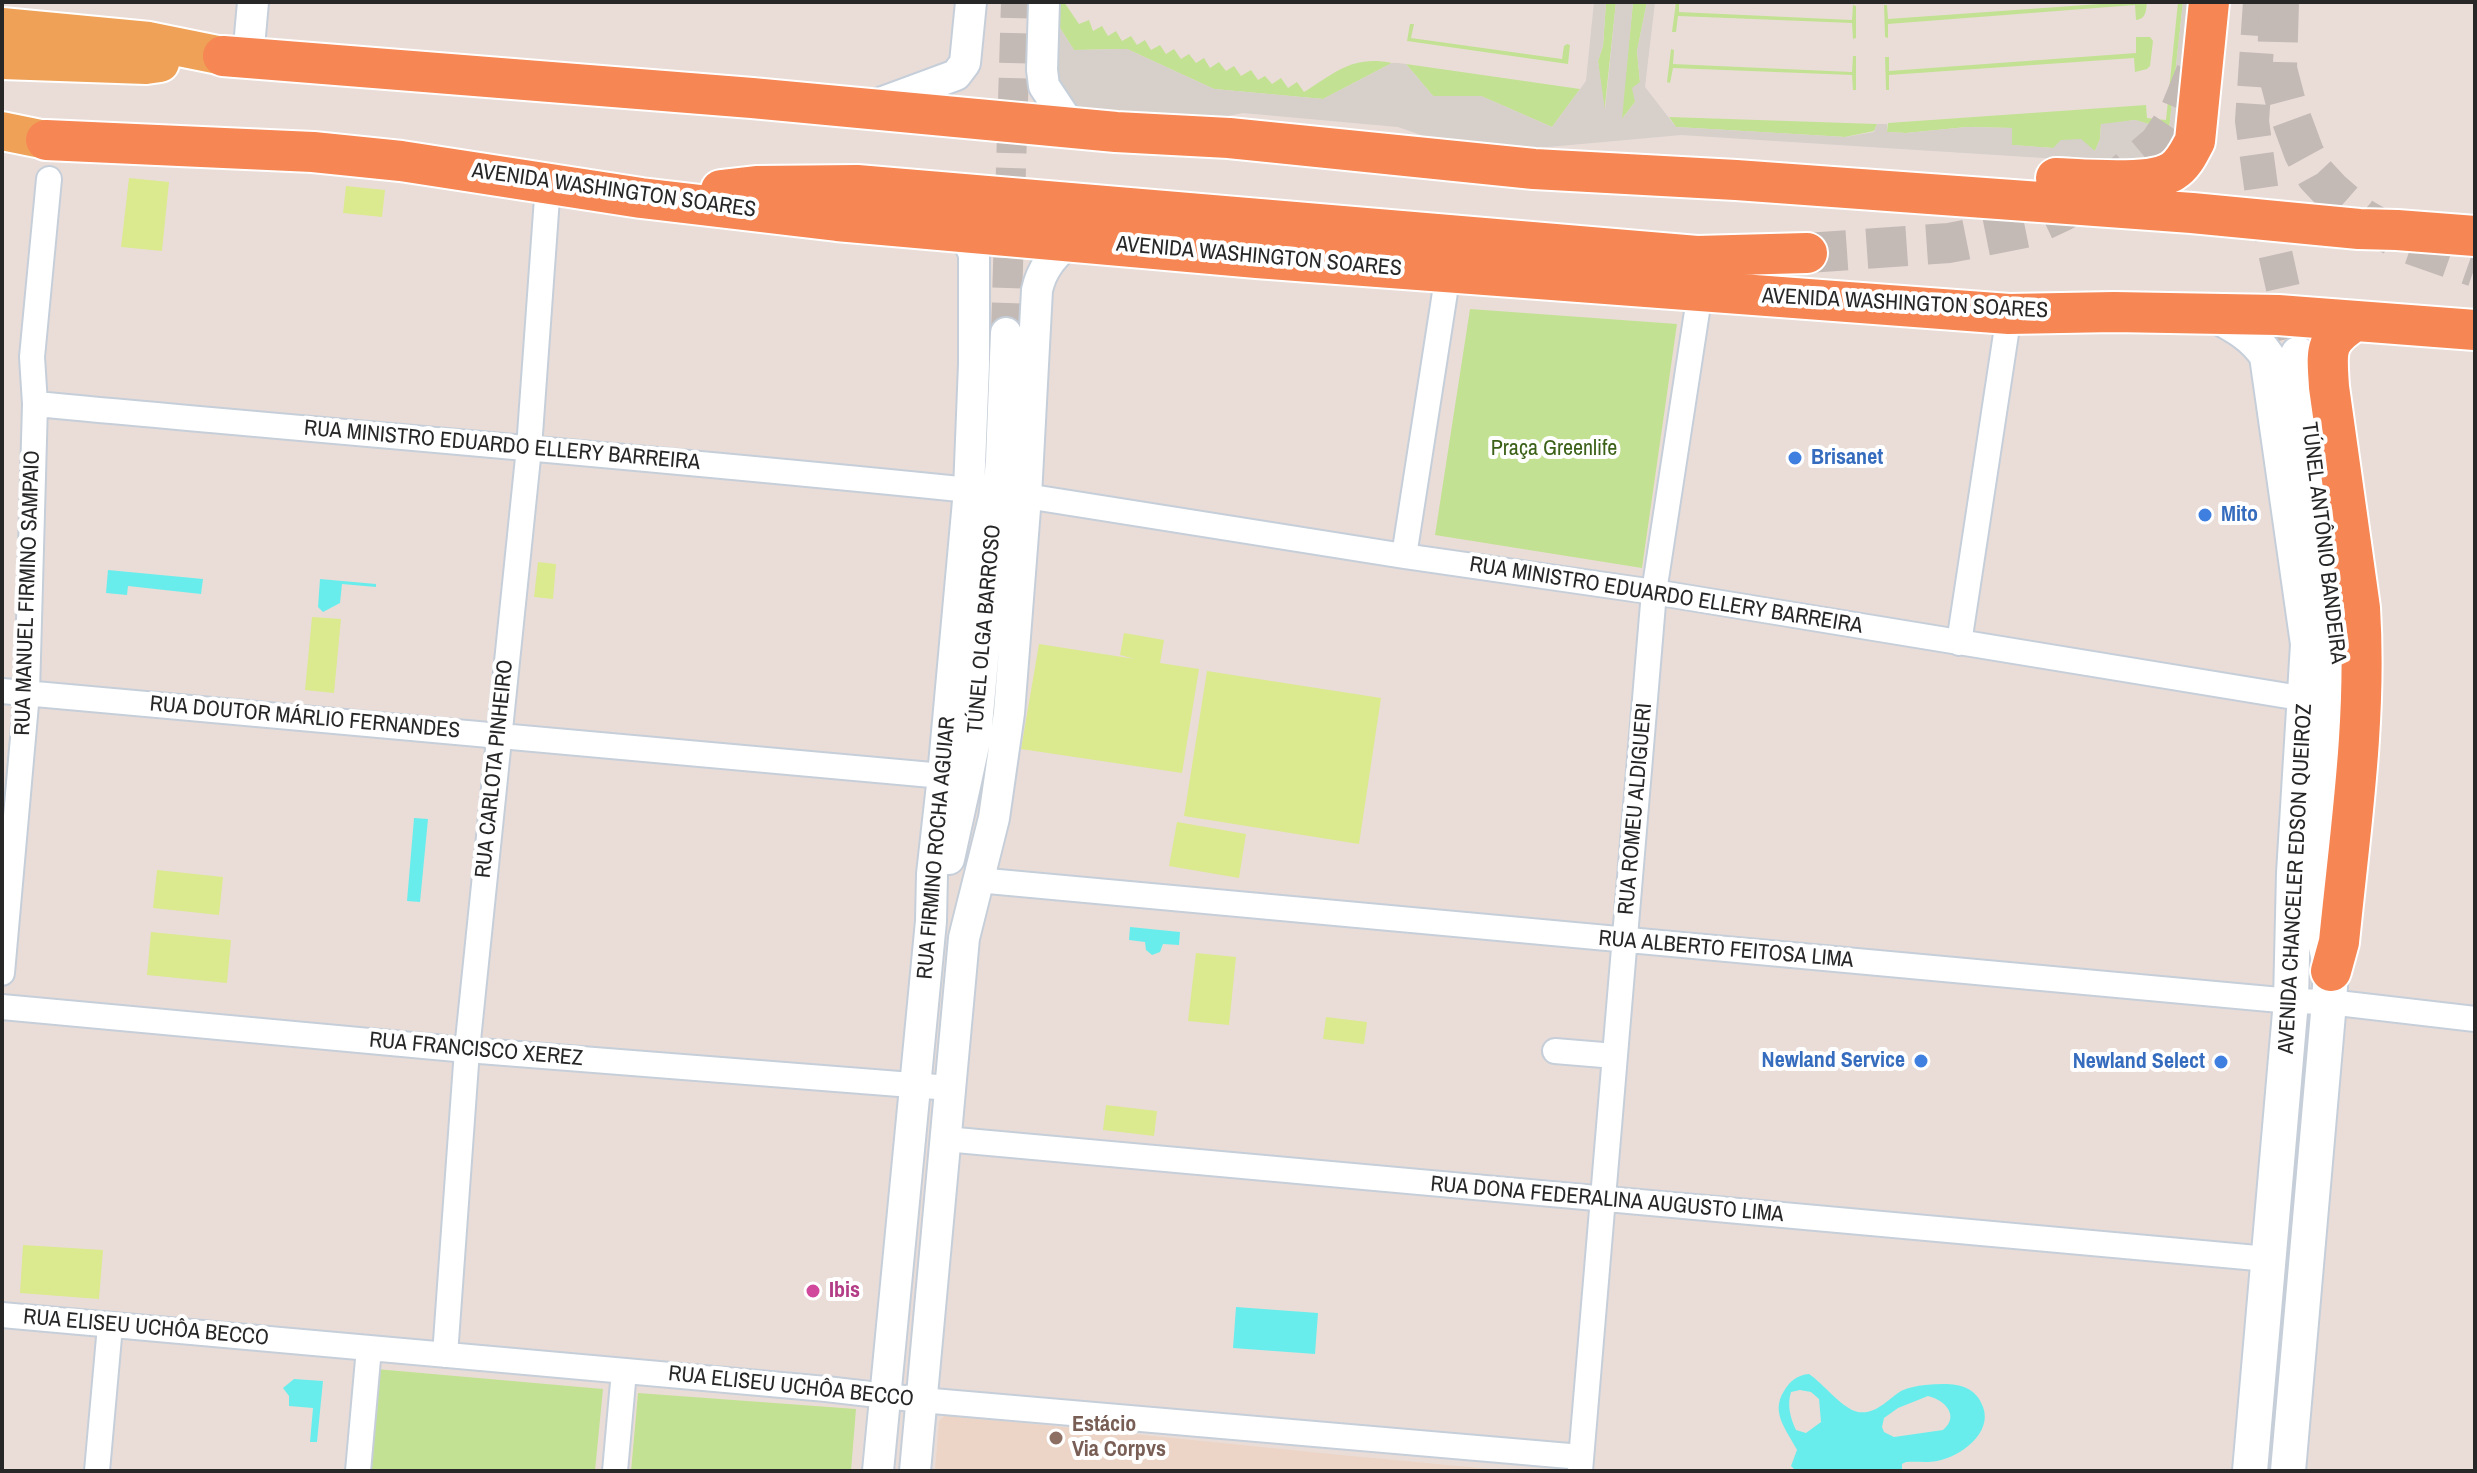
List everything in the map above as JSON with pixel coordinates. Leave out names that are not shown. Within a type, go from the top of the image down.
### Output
[{"type":"highway","points":[[1534,169],[1612,159],[1691,159],[2086,179],[2163,176],[2176,169],[2195,141],[2209,2]]},
{"type":"highway","points":[[235,57],[601,85],[1072,128],[1229,138],[1534,169],[1736,180],[2475,236]]},
{"type":"highway","name":"AVENIDA WASHINGTON SOARES","points":[[46,140],[313,152],[401,161],[641,198],[837,221],[1448,273],[2009,314],[2278,315],[2475,330]]},
{"type":"highway","points":[[641,198],[756,186],[857,185],[1697,256],[1807,253]]},
{"type":"highway","points":[[2330,986],[2339,942],[2358,756],[2362,645],[2360,608],[2327,355],[2335,333],[2355,321]]},
{"type":"main road","points":[[2,27],[149,41],[235,57]]},
{"type":"main road","points":[[2,60],[146,65],[235,57]]},
{"type":"main road","name":"AVENIDA WASHINGTON SOARES","points":[[2,131],[46,140]]},
{"type":"main road","name":"AVENIDA WASHINGTON SOARES","points":[[2,144],[46,140]]},
{"type":"main road","name":"AVENIDA CHANCELER EDSON QUEIROZ","points":[[2215,315],[2239,327],[2258,342],[2267,356],[2308,644],[2294,873],[2291,1001],[2250,1471]]},
{"type":"main road","name":"TÚNEL ANTÔNIO BANDEIRA","points":[[2298,354],[2338,643],[2340,677],[2323,818],[2325,941],[2330,986]]},
{"type":"main road","name":"AVENIDA CHANCELER EDSON QUEIROZ","points":[[2288,1471],[2330,986]]},
{"type":"street","points":[[235,57],[253,2]]},
{"type":"street","points":[[864,108],[956,75],[965,63],[971,2]]},
{"type":"street","points":[[1044,2],[1044,86],[1072,128]]},
{"type":"street","name":"RUA MANUEL FIRMINO SAMPAIO","points":[[2,973],[27,693],[35,404],[32,357],[49,179]]},
{"type":"street","name":"RUA CARLOTA PINHEIRO","points":[[445,1355],[467,1050],[529,448],[548,184]]},
{"type":"street","name":"RUA FIRMINO ROCHA AGUIAR","points":[[878,1471],[969,490],[974,254],[968,241],[956,231]]},
{"type":"street","name":"RUA FIRMINO ROCHA AGUIAR","points":[[915,1471],[964,938],[994,818],[1009,713],[1026,496],[1037,290],[1047,263],[1068,242]]},
{"type":"street","points":[[1404,556],[1448,273]]},
{"type":"street","name":"RUA ROMEU ALDIGUERI","points":[[1580,1464],[1654,592],[1700,292]]},
{"type":"street","points":[[1959,643],[2009,314]]},
{"type":"street","name":"TÚNEL OLGA BARROSO","points":[[931,921],[955,838],[976,736],[1001,461],[1006,333]]},
{"type":"street","name":"RUA MINISTRO EDUARDO ELLERY BARREIRA","points":[[35,404],[969,490]]},
{"type":"street","name":"RUA MINISTRO EDUARDO ELLERY BARREIRA","points":[[1026,496],[1654,592],[2306,699]]},
{"type":"street","name":"RUA DOUTOR MÁRLIO FERNANDES","points":[[2,691],[943,776]]},
{"type":"street","name":"RUA ALBERTO FEITOSA LIMA","points":[[977,880],[2291,1001],[2330,986],[2475,1019]]},
{"type":"street","name":"RUA FRANCISCO XEREZ","points":[[2,1007],[467,1050],[950,1088]]},
{"type":"street","points":[[1555,1051],[1615,1056]]},
{"type":"street","name":"RUA DONA FEDERALINA AUGUSTO LIMA","points":[[945,1139],[2268,1259]]},
{"type":"street","name":"RUA ELISEU UCHÔA BECCO","points":[[2,1315],[885,1394],[1580,1464]]},
{"type":"street","points":[[97,1471],[110,1326]]},
{"type":"street","points":[[358,1471],[369,1348]]},
{"type":"street","points":[[615,1471],[624,1371]]},
{"type":"shaded area","points":[[1594,2],[1606,2],[1603,46],[1598,61],[1605,110],[1616,2],[1633,2],[1622,119],[1635,102],[1632,88],[1640,82],[1637,51],[1647,2],[1655,2],[1645,87],[1676,127],[1845,137],[1874,132],[1877,124],[1887,124],[1887,132],[1906,133],[1967,127],[2012,128],[2012,145],[2053,148],[2061,140],[2081,139],[2095,151],[2101,124],[2135,120],[2169,130],[2183,2],[2197,2],[2182,143],[2154,165],[1681,135],[1537,148],[1441,142],[1398,127],[1243,113],[1212,119],[1076,111],[1056,101],[1053,17],[1074,50],[1127,49],[1214,89],[1323,99],[1392,63],[1398,63],[1406,64],[1433,96],[1481,96],[1552,127],[1586,81]]},
{"type":"shaded area","name":"Estácio Via Corpvs","points":[[945,1415],[1512,1471],[935,1471],[939,1421]]},
{"type":"green space","points":[[1054,2],[1064,2],[1079,24],[1089,20],[1093,31],[1102,26],[1108,36],[1116,31],[1122,41],[1131,36],[1137,45],[1145,40],[1151,50],[1160,45],[1166,54],[1174,49],[1181,59],[1189,54],[1196,63],[1204,58],[1210,68],[1219,62],[1226,71],[1234,66],[1241,76],[1251,70],[1258,80],[1265,76],[1272,84],[1281,78],[1288,88],[1297,82],[1304,92],[1355,63],[1392,63],[1323,99],[1214,89],[1127,49],[1074,50],[1053,17]]},
{"type":"green space","points":[[1606,2],[1616,2],[1604,115],[1598,61],[1603,46]]},
{"type":"green space","points":[[1633,2],[1647,2],[1637,51],[1640,82],[1635,102],[1621,120]]},
{"type":"green space","points":[[1676,2],[1679,2],[1679,12],[1852,20],[1853,5],[1856,6],[1856,38],[1853,39],[1852,23],[1678,16],[1676,32],[1672,32]]},
{"type":"green space","points":[[2147,2],[2142,18],[2136,20],[2135,5],[1888,24],[1888,38],[1885,37],[1884,5],[1887,5],[1888,19]]},
{"type":"green space","points":[[2178,2],[2183,2],[2169,130],[2135,120],[2101,125],[2095,151],[2011,145],[2012,128],[1967,127],[1887,132],[1888,123],[2146,105],[2147,118],[2166,120]]},
{"type":"green space","points":[[1410,24],[1414,24],[1411,38],[1562,59],[1567,44],[1570,45],[1568,64],[1407,41]]},
{"type":"green space","points":[[2136,37],[2150,37],[2153,41],[2150,66],[2135,72],[2134,58],[1889,75],[1889,90],[1886,90],[1885,57],[1889,57],[1889,71],[2136,53]]},
{"type":"green space","points":[[1671,49],[1674,50],[1673,64],[1852,72],[1853,56],[1856,56],[1856,90],[1853,90],[1852,75],[1673,68],[1670,83],[1667,82]]},
{"type":"green space","points":[[1406,64],[1580,89],[1552,127],[1481,96],[1433,96]]},
{"type":"green space","points":[[1669,117],[1877,124],[1874,131],[1845,137],[1676,127]]},
{"type":"green space","points":[[129,178],[169,182],[162,251],[121,247]]},
{"type":"green space","points":[[346,186],[385,190],[382,217],[343,213]]},
{"type":"green space","name":"Praça Greenlife","points":[[1470,309],[1677,324],[1642,568],[1435,535]]},
{"type":"green space","points":[[538,562],[556,564],[553,599],[534,597]]},
{"type":"green space","points":[[312,617],[341,619],[334,693],[305,690]]},
{"type":"green space","points":[[1124,633],[1164,640],[1160,663],[1199,669],[1182,773],[1021,749],[1039,644],[1135,659],[1120,655]]},
{"type":"green space","points":[[1207,671],[1381,698],[1359,844],[1184,816]]},
{"type":"green space","points":[[1177,822],[1246,834],[1239,878],[1169,866]]},
{"type":"green space","points":[[157,870],[223,877],[219,915],[153,908]]},
{"type":"green space","points":[[151,932],[231,940],[227,983],[147,975]]},
{"type":"green space","points":[[1196,953],[1236,957],[1229,1025],[1188,1021]]},
{"type":"green space","points":[[1326,1017],[1367,1022],[1364,1044],[1323,1039]]},
{"type":"green space","points":[[1106,1105],[1157,1111],[1154,1136],[1103,1130]]},
{"type":"green space","points":[[23,1245],[103,1250],[99,1299],[20,1293]]},
{"type":"green space","points":[[376,1369],[603,1389],[595,1471],[368,1471]]},
{"type":"green space","points":[[638,1393],[856,1409],[851,1471],[631,1471]]},
{"type":"water","points":[[108,570],[203,579],[201,594],[128,586],[127,595],[106,593]]},
{"type":"water","points":[[320,579],[376,584],[376,587],[342,584],[340,603],[323,612],[318,607]]},
{"type":"water","points":[[414,818],[428,819],[420,902],[407,901]]},
{"type":"water","points":[[1130,927],[1180,932],[1179,945],[1163,944],[1160,952],[1152,955],[1146,950],[1145,942],[1129,940]]},
{"type":"water","points":[[1236,1307],[1318,1313],[1315,1354],[1233,1348]]},
{"type":"water","points":[[1809,1374],[1845,1406],[1858,1412],[1876,1409],[1910,1388],[1951,1384],[1967,1388],[1983,1407],[1983,1426],[1972,1442],[1955,1455],[1937,1461],[1906,1462],[1902,1464],[1902,1471],[1796,1471],[1791,1466],[1797,1450],[1779,1414],[1780,1399],[1797,1377]],"holes":[[[1791,1392],[1811,1392],[1819,1399],[1821,1422],[1806,1433],[1796,1430],[1790,1411]],[[1928,1396],[1948,1409],[1950,1419],[1943,1430],[1894,1437],[1884,1432],[1884,1418],[1898,1408]]]},
{"type":"water","points":[[294,1379],[323,1381],[317,1442],[310,1442],[313,1408],[289,1406],[289,1396],[283,1388]]},
{"type":"tunnel","points":[[1006,333],[1016,2]]},
{"type":"tunnel","points":[[2260,2],[2252,121],[2262,194],[2295,342]]},
{"type":"tunnel","points":[[2279,2],[2277,69],[2287,107],[2304,153],[2316,175],[2362,218],[2404,242],[2475,267]]},
{"type":"tunnel","points":[[1807,253],[1949,243],[2029,227],[2061,212],[2112,184],[2159,144],[2179,114],[2199,65]]},
{"type":"place","name":"Brisanet","points":[[1795,458]]},
{"type":"place","name":"Mito","points":[[2205,515]]},
{"type":"place","name":"Newland Service","points":[[1921,1061]]},
{"type":"place","name":"Newland Select","points":[[2221,1062]]},
{"type":"place","name":"Ibis","points":[[813,1291]]},
{"type":"place","name":"Estácio Via Corpvs","points":[[1056,1438]]}]
